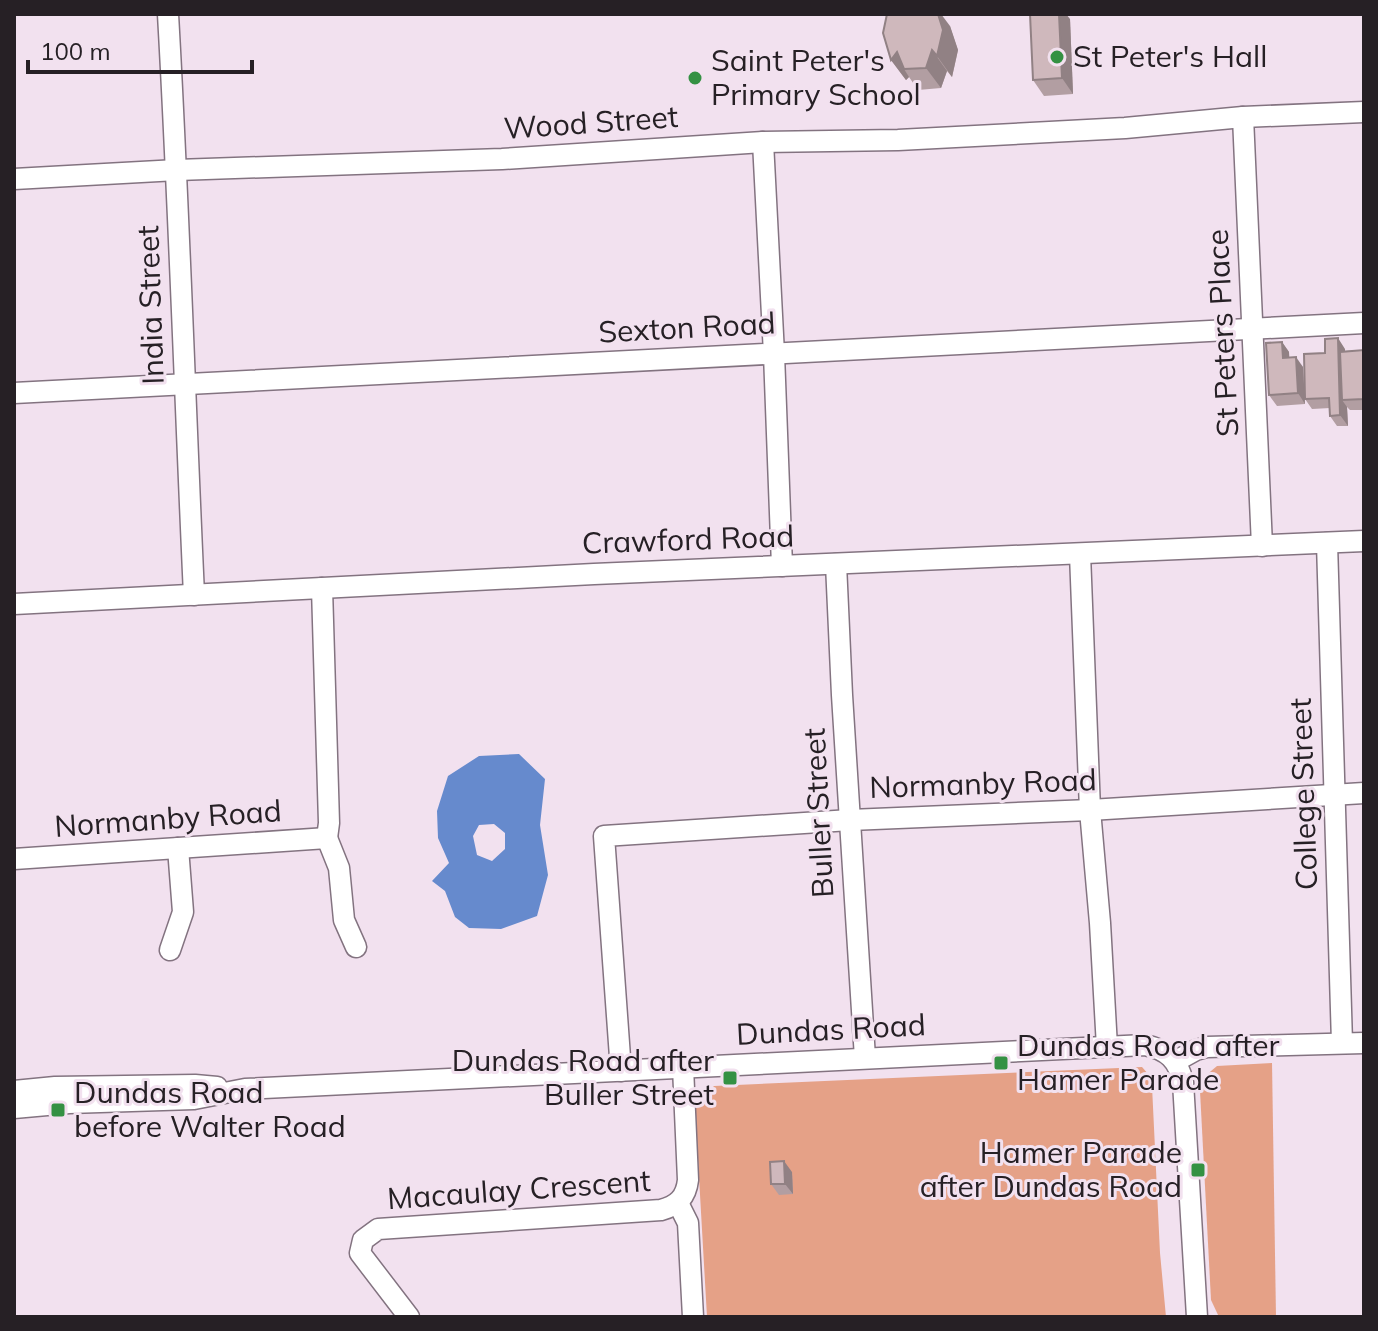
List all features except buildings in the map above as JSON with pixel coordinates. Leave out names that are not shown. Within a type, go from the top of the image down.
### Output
[{"type":"street","name":"India Street","points":[[168,14],[194,595]]},
{"type":"street","name":"Wood Street","points":[[14,179],[502,159],[763,142],[898,140],[1364,112]]},
{"type":"street","name":"St Peters Place","points":[[1243,117],[1262,546]]},
{"type":"street","points":[[763,142],[782,566]]},
{"type":"street","name":"Sexton Road","points":[[14,393],[1364,323]]},
{"type":"street","name":"Crawford Road","points":[[14,604],[1364,541]]},
{"type":"street","name":"College Street","points":[[1327,543],[1342,1043]]},
{"type":"street","points":[[1080,554],[1090,810],[1107,1047]]},
{"type":"street","name":"Buller Street","points":[[836,564],[865,1058]]},
{"type":"street","points":[[322,588],[327,838],[339,868],[344,920],[356,947]]},
{"type":"street","name":"Normanby Road","points":[[621,1071],[604,836],[1364,793]]},
{"type":"street","name":"Normanby Road","points":[[14,859],[327,838]]},
{"type":"street","points":[[170,950],[183,912],[178,848]]},
{"type":"street","points":[[1197,1317],[1183,1082],[1176,1061],[1207,1047],[1364,1043]]},
{"type":"street","name":"Dundas Road","points":[[14,1091],[55,1087],[195,1085],[245,1089],[1145,1045],[1157,1047],[1176,1061]]},
{"type":"street","name":"Macaulay Crescent","points":[[409,1317],[360,1253],[363,1240],[378,1229],[661,1210],[678,1203],[688,1180],[683,1067]]},
{"type":"street","name":"Dundas Road","points":[[14,1108],[194,1099],[245,1089]]},
{"type":"street","name":"Macaulay Crescent","points":[[678,1203],[688,1223],[693,1317]]},
{"type":"shaded area","points":[[1272,1063],[1276,1317],[1219,1317],[1211,1300],[1200,1091],[1204,1077],[1217,1066]]},
{"type":"shaded area","points":[[1142,1067],[1149,1075],[1152,1086],[1166,1317],[707,1317],[695,1107],[714,1086]]},
{"type":"water","points":[[519,754],[545,779],[540,825],[548,875],[537,916],[501,929],[469,928],[455,917],[445,891],[432,881],[449,863],[438,838],[437,811],[448,776],[479,756]],"holes":[[[494,824],[505,833],[505,849],[492,861],[477,855],[473,836],[479,825]]]},
{"type":"place","name":"St Peter's Hall","points":[[1057,57]]},
{"type":"place","name":"Saint Peter's Primary School","points":[[695,78]]},
{"type":"place","name":"Dundas Road after Hamer Parade","points":[[1001,1063]]},
{"type":"place","name":"Dundas Road after Buller Street","points":[[730,1078]]},
{"type":"place","name":"Dundas Road before Walter Road","points":[[58,1110]]},
{"type":"place","name":"Hamer Parade after Dundas Road","points":[[1198,1170]]}]
